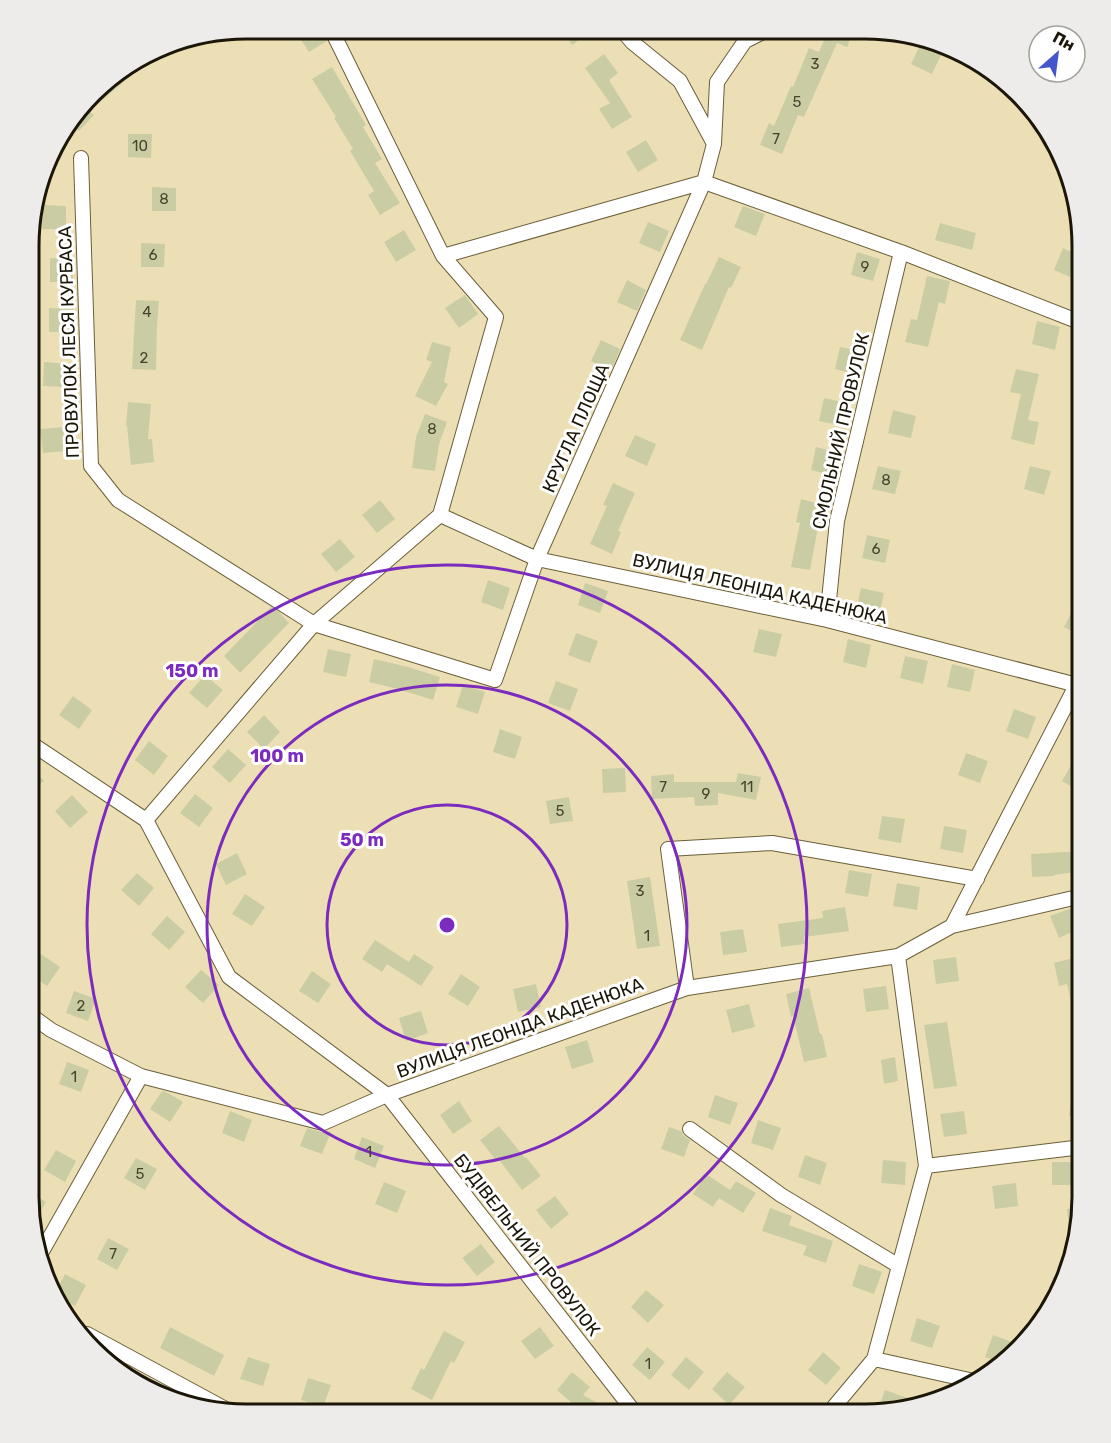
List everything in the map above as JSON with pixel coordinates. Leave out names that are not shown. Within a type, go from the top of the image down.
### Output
[{"type":"street","points":[[146,820],[314,624],[440,515],[496,317],[443,256],[336,39]]},
{"type":"street","points":[[630,39],[680,81],[714,144]]},
{"type":"street","name":"КРУГЛА ПЛОЩА","points":[[314,624],[495,680],[537,559],[704,182],[714,144],[717,82],[745,41],[749,39]]},
{"type":"street","name":"ПРОВУЛОК ЛЕСЯ КУРБАСА","points":[[81,158],[91,466],[118,500],[314,624]]},
{"type":"street","points":[[443,256],[704,182],[1072,314]]},
{"type":"street","name":"СМОЛЬНИЙ ПРОВУЛОК","points":[[827,620],[837,520],[901,252]]},
{"type":"street","name":"ВУЛИЦЯ ЛЕОНІДА КАДЕНЮКА","points":[[440,515],[537,559],[827,620],[1072,677]]},
{"type":"street","name":"ВУЛИЦЯ ЛЕОНІДА КАДЕНЮКА","points":[[952,926],[1072,695]]},
{"type":"street","name":"ВУЛИЦЯ ЛЕОНІДА КАДЕНЮКА","points":[[39,749],[146,820],[229,977],[387,1095],[687,988],[898,956],[952,926],[1072,898]]},
{"type":"street","points":[[687,988],[668,849],[772,843],[977,879]]},
{"type":"street","points":[[836,1404],[874,1359],[926,1166],[898,956]]},
{"type":"street","points":[[39,1021],[51,1030],[141,1076],[323,1123],[387,1095]]},
{"type":"street","points":[[39,1027],[51,1030]]},
{"type":"street","points":[[45,1245],[141,1076]]},
{"type":"street","name":"БУДІВЕЛЬНИЙ ПРОВУЛОК","points":[[387,1095],[627,1404]]},
{"type":"street","points":[[690,1129],[781,1195],[899,1266]]},
{"type":"street","points":[[926,1166],[1072,1148]]},
{"type":"street","points":[[94,1338],[210,1401]]},
{"type":"street","points":[[874,1359],[963,1379]]},
{"type":"building","points":[[301,39],[326,39],[327,41],[309,52]]},
{"type":"building","points":[[568,39],[581,39],[572,45]]},
{"type":"building","points":[[825,39],[850,39],[847,47],[837,43],[804,117],[798,115],[782,154],[760,145],[769,123],[774,126],[809,48],[819,52]]},
{"type":"building","points":[[919,46],[941,54],[932,74],[911,64]]},
{"type":"building","points":[[604,54],[618,73],[609,80],[632,117],[612,129],[599,109],[610,103],[585,68]]},
{"type":"building","points":[[332,67],[366,125],[363,127],[382,159],[375,163],[400,203],[380,215],[368,195],[374,191],[350,151],[353,149],[312,79]]},
{"type":"building","points":[[138,70],[93,107],[109,90]]},
{"type":"building","points":[[90,112],[94,115],[79,131],[76,128]]},
{"type":"building","points":[[128,134],[152,134],[151,158],[128,157]]},
{"type":"building","points":[[646,140],[658,160],[638,172],[626,152]]},
{"type":"building","points":[[152,187],[176,188],[176,211],[152,211]]},
{"type":"building","points":[[44,205],[66,206],[66,229],[42,229]]},
{"type":"building","points":[[743,206],[765,214],[756,236],[734,227]]},
{"type":"building","points":[[648,222],[669,231],[660,252],[639,243]]},
{"type":"building","points":[[940,223],[976,233],[972,250],[935,240]]},
{"type":"building","points":[[404,230],[416,250],[396,262],[384,242]]},
{"type":"building","points":[[141,243],[165,244],[164,267],[141,267]]},
{"type":"building","points":[[1063,248],[1072,252],[1072,278],[1054,270]]},
{"type":"building","points":[[857,252],[880,259],[873,281],[851,275]]},
{"type":"building","points":[[719,257],[741,267],[731,288],[729,287],[702,350],[680,340]]},
{"type":"building","points":[[50,258],[74,259],[73,282],[50,282]]},
{"type":"building","points":[[927,276],[950,281],[945,304],[939,302],[928,347],[905,342],[911,319],[917,320]]},
{"type":"building","points":[[627,280],[646,290],[637,311],[617,302]]},
{"type":"building","points":[[465,295],[478,314],[459,328],[445,308]]},
{"type":"building","points":[[136,300],[159,301],[156,370],[132,369]]},
{"type":"building","points":[[49,308],[73,309],[73,332],[49,332]]},
{"type":"building","points":[[1037,321],[1060,327],[1055,350],[1032,344]]},
{"type":"building","points":[[601,340],[620,349],[611,371],[591,361]]},
{"type":"building","points":[[432,342],[451,347],[444,382],[448,384],[436,406],[415,396],[432,362],[426,360]]},
{"type":"building","points":[[840,347],[863,351],[858,375],[835,369]]},
{"type":"building","points":[[44,362],[68,364],[66,387],[43,386]]},
{"type":"building","points":[[1016,369],[1039,374],[1028,420],[1039,422],[1034,445],[1011,439],[1021,394],[1010,392]]},
{"type":"building","points":[[824,398],[847,403],[843,426],[819,421]]},
{"type":"building","points":[[128,402],[151,404],[148,439],[152,439],[154,462],[131,465],[126,426]]},
{"type":"building","points":[[893,410],[916,416],[911,438],[888,433]]},
{"type":"building","points":[[425,414],[447,422],[439,444],[435,471],[412,468],[416,437]]},
{"type":"building","points":[[64,427],[66,451],[43,453],[40,429]]},
{"type":"building","points":[[635,435],[656,444],[647,466],[625,456]]},
{"type":"building","points":[[816,447],[839,453],[834,476],[811,470]]},
{"type":"building","points":[[878,466],[901,471],[895,494],[872,489]]},
{"type":"building","points":[[1030,466],[1051,471],[1044,495],[1024,489]]},
{"type":"building","points":[[613,483],[635,493],[618,531],[621,532],[612,554],[590,544],[607,506],[603,505]]},
{"type":"building","points":[[801,499],[824,505],[810,570],[791,567],[800,523],[796,522]]},
{"type":"building","points":[[380,500],[395,519],[377,533],[362,515]]},
{"type":"building","points":[[867,535],[890,540],[885,563],[862,558]]},
{"type":"building","points":[[340,539],[355,557],[336,572],[321,554]]},
{"type":"building","points":[[488,580],[510,588],[503,610],[481,602]]},
{"type":"building","points":[[585,583],[608,591],[600,613],[578,605]]},
{"type":"building","points":[[861,588],[884,593],[879,616],[856,611]]},
{"type":"building","points":[[271,607],[289,623],[240,673],[224,656]]},
{"type":"building","points":[[1072,611],[1072,631],[1064,627]]},
{"type":"building","points":[[759,629],[782,634],[776,657],[753,652]]},
{"type":"building","points":[[576,633],[598,641],[590,663],[568,655]]},
{"type":"building","points":[[848,639],[871,645],[866,668],[843,662]]},
{"type":"building","points":[[328,649],[351,654],[346,677],[323,672]]},
{"type":"building","points":[[905,656],[928,661],[923,684],[900,678]]},
{"type":"building","points":[[374,659],[440,677],[433,700],[369,682]]},
{"type":"building","points":[[952,664],[975,670],[970,692],[947,687]]},
{"type":"building","points":[[205,675],[223,690],[207,708],[189,693]]},
{"type":"building","points":[[556,681],[578,689],[570,711],[548,703]]},
{"type":"building","points":[[463,685],[485,692],[478,714],[456,707]]},
{"type":"building","points":[[73,696],[92,710],[79,729],[59,715]]},
{"type":"building","points":[[1014,709],[1036,717],[1028,739],[1006,731]]},
{"type":"building","points":[[264,715],[280,732],[264,749],[247,732]]},
{"type":"building","points":[[500,729],[522,737],[515,759],[493,752]]},
{"type":"building","points":[[149,741],[168,756],[154,775],[135,760]]},
{"type":"building","points":[[228,749],[246,765],[230,783],[212,767]]},
{"type":"building","points":[[966,753],[988,761],[980,783],[958,775]]},
{"type":"building","points":[[1072,764],[1072,787],[1062,781]]},
{"type":"building","points":[[625,768],[626,792],[603,793],[602,769]]},
{"type":"building","points":[[738,773],[761,777],[756,800],[718,793],[718,805],[695,806],[694,797],[652,799],[651,776],[674,774],[674,782],[736,782]]},
{"type":"building","points":[[39,776],[44,781],[39,785]]},
{"type":"building","points":[[195,794],[213,808],[199,827],[180,813]]},
{"type":"building","points":[[72,795],[88,812],[70,828],[55,811]]},
{"type":"building","points":[[569,797],[573,821],[550,824],[546,801]]},
{"type":"building","points":[[882,816],[905,819],[901,843],[878,839]]},
{"type":"building","points":[[944,826],[967,830],[963,853],[940,849]]},
{"type":"building","points":[[1072,852],[1072,872],[1032,877],[1031,854]]},
{"type":"building","points":[[237,853],[247,874],[226,885],[216,864]]},
{"type":"building","points":[[849,870],[872,874],[868,897],[845,893]]},
{"type":"building","points":[[137,873],[154,888],[139,906],[121,890]]},
{"type":"building","points":[[650,877],[660,946],[637,949],[627,881]]},
{"type":"building","points":[[897,883],[920,887],[917,910],[893,906]]},
{"type":"building","points":[[245,894],[265,907],[252,926],[232,914]]},
{"type":"building","points":[[845,907],[849,931],[804,937],[805,944],[781,947],[778,924],[823,918],[822,911]]},
{"type":"building","points":[[1072,908],[1072,932],[1059,938],[1050,916]]},
{"type":"building","points":[[167,916],[185,932],[169,950],[151,934]]},
{"type":"building","points":[[743,929],[747,952],[723,955],[720,932]]},
{"type":"building","points":[[375,940],[409,962],[414,954],[434,967],[421,986],[387,964],[382,972],[362,959]]},
{"type":"building","points":[[41,954],[60,967],[47,986],[39,981]]},
{"type":"building","points":[[956,957],[959,981],[936,984],[933,960]]},
{"type":"building","points":[[1072,958],[1072,1006],[1067,984],[1059,986],[1054,963]]},
{"type":"building","points":[[201,970],[219,985],[203,1003],[185,987]]},
{"type":"building","points":[[312,971],[331,984],[318,1003],[299,991]]},
{"type":"building","points":[[461,974],[480,987],[468,1006],[448,994]]},
{"type":"building","points":[[536,984],[541,1007],[518,1012],[513,989]]},
{"type":"building","points":[[886,986],[889,1009],[866,1012],[863,989]]},
{"type":"building","points":[[809,988],[827,1057],[804,1062],[786,994]]},
{"type":"building","points":[[74,991],[96,999],[88,1021],[66,1013]]},
{"type":"building","points":[[749,1004],[755,1027],[732,1033],[726,1010]]},
{"type":"building","points":[[421,1011],[428,1033],[406,1041],[399,1018]]},
{"type":"building","points":[[947,1022],[957,1086],[934,1089],[924,1025]]},
{"type":"building","points":[[587,1040],[594,1062],[572,1069],[565,1047]]},
{"type":"building","points":[[895,1057],[898,1081],[884,1084],[881,1060]]},
{"type":"building","points":[[67,1062],[89,1070],[81,1092],[59,1084]]},
{"type":"building","points":[[162,1091],[183,1102],[170,1122],[150,1109]]},
{"type":"building","points":[[1072,1092],[1072,1116],[1069,1116]]},
{"type":"building","points":[[715,1095],[738,1103],[730,1125],[708,1117]]},
{"type":"building","points":[[459,1101],[472,1121],[453,1134],[440,1115]]},
{"type":"building","points":[[230,1111],[252,1120],[244,1142],[222,1133]]},
{"type":"building","points":[[964,1111],[967,1134],[944,1137],[940,1114]]},
{"type":"building","points":[[758,1120],[781,1128],[773,1150],[751,1143]]},
{"type":"building","points":[[499,1126],[541,1176],[522,1190],[497,1157],[495,1159],[480,1140]]},
{"type":"building","points":[[669,1127],[681,1131],[690,1140],[684,1157],[661,1149]]},
{"type":"building","points":[[307,1128],[331,1132],[322,1154],[300,1146]]},
{"type":"building","points":[[362,1137],[384,1146],[375,1168],[354,1159]]},
{"type":"building","points":[[56,1150],[76,1161],[65,1182],[44,1170]]},
{"type":"building","points":[[805,1155],[827,1163],[820,1185],[798,1177]]},
{"type":"building","points":[[136,1158],[157,1169],[145,1190],[124,1178]]},
{"type":"building","points":[[883,1160],[906,1162],[905,1185],[881,1183]]},
{"type":"building","points":[[1052,1162],[1072,1162],[1072,1185],[1052,1185]]},
{"type":"building","points":[[706,1174],[730,1190],[736,1181],[756,1193],[743,1213],[719,1198],[713,1207],[693,1194]]},
{"type":"building","points":[[384,1182],[406,1191],[397,1213],[375,1204]]},
{"type":"building","points":[[1016,1183],[1018,1206],[995,1209],[992,1186]]},
{"type":"building","points":[[555,1196],[569,1214],[551,1229],[536,1210]]},
{"type":"building","points":[[39,1198],[46,1202],[40,1212]]},
{"type":"building","points":[[770,1208],[792,1216],[789,1225],[833,1241],[826,1263],[803,1255],[807,1246],[762,1231]]},
{"type":"building","points":[[1067,1209],[1072,1209],[1069,1229]]},
{"type":"building","points":[[108,1238],[129,1249],[117,1270],[97,1259]]},
{"type":"building","points":[[481,1244],[495,1262],[477,1276],[462,1258]]},
{"type":"building","points":[[859,1264],[882,1272],[874,1294],[852,1286]]},
{"type":"building","points":[[65,1274],[86,1285],[75,1306],[68,1302],[59,1285]]},
{"type":"building","points":[[646,1290],[664,1305],[648,1323],[631,1307]]},
{"type":"building","points":[[917,1318],[940,1326],[932,1348],[910,1341]]},
{"type":"building","points":[[170,1327],[224,1355],[214,1376],[160,1348]]},
{"type":"building","points":[[540,1327],[554,1346],[535,1359],[521,1341]]},
{"type":"building","points":[[444,1331],[465,1342],[454,1363],[451,1361],[432,1400],[411,1389],[421,1368],[424,1370]]},
{"type":"building","points":[[993,1335],[1012,1342],[992,1360],[985,1357]]},
{"type":"building","points":[[647,1347],[665,1362],[650,1380],[632,1365]]},
{"type":"building","points":[[823,1352],[841,1368],[826,1385],[808,1370]]},
{"type":"building","points":[[248,1357],[270,1364],[263,1386],[240,1379]]},
{"type":"building","points":[[686,1357],[704,1372],[689,1390],[671,1375]]},
{"type":"building","points":[[572,1372],[590,1387],[583,1395],[600,1404],[573,1404],[557,1390]]},
{"type":"building","points":[[727,1372],[745,1387],[730,1404],[712,1389]]},
{"type":"building","points":[[308,1378],[331,1385],[324,1404],[301,1400]]},
{"type":"building","points":[[885,1390],[910,1399],[892,1402],[880,1404]]}]
